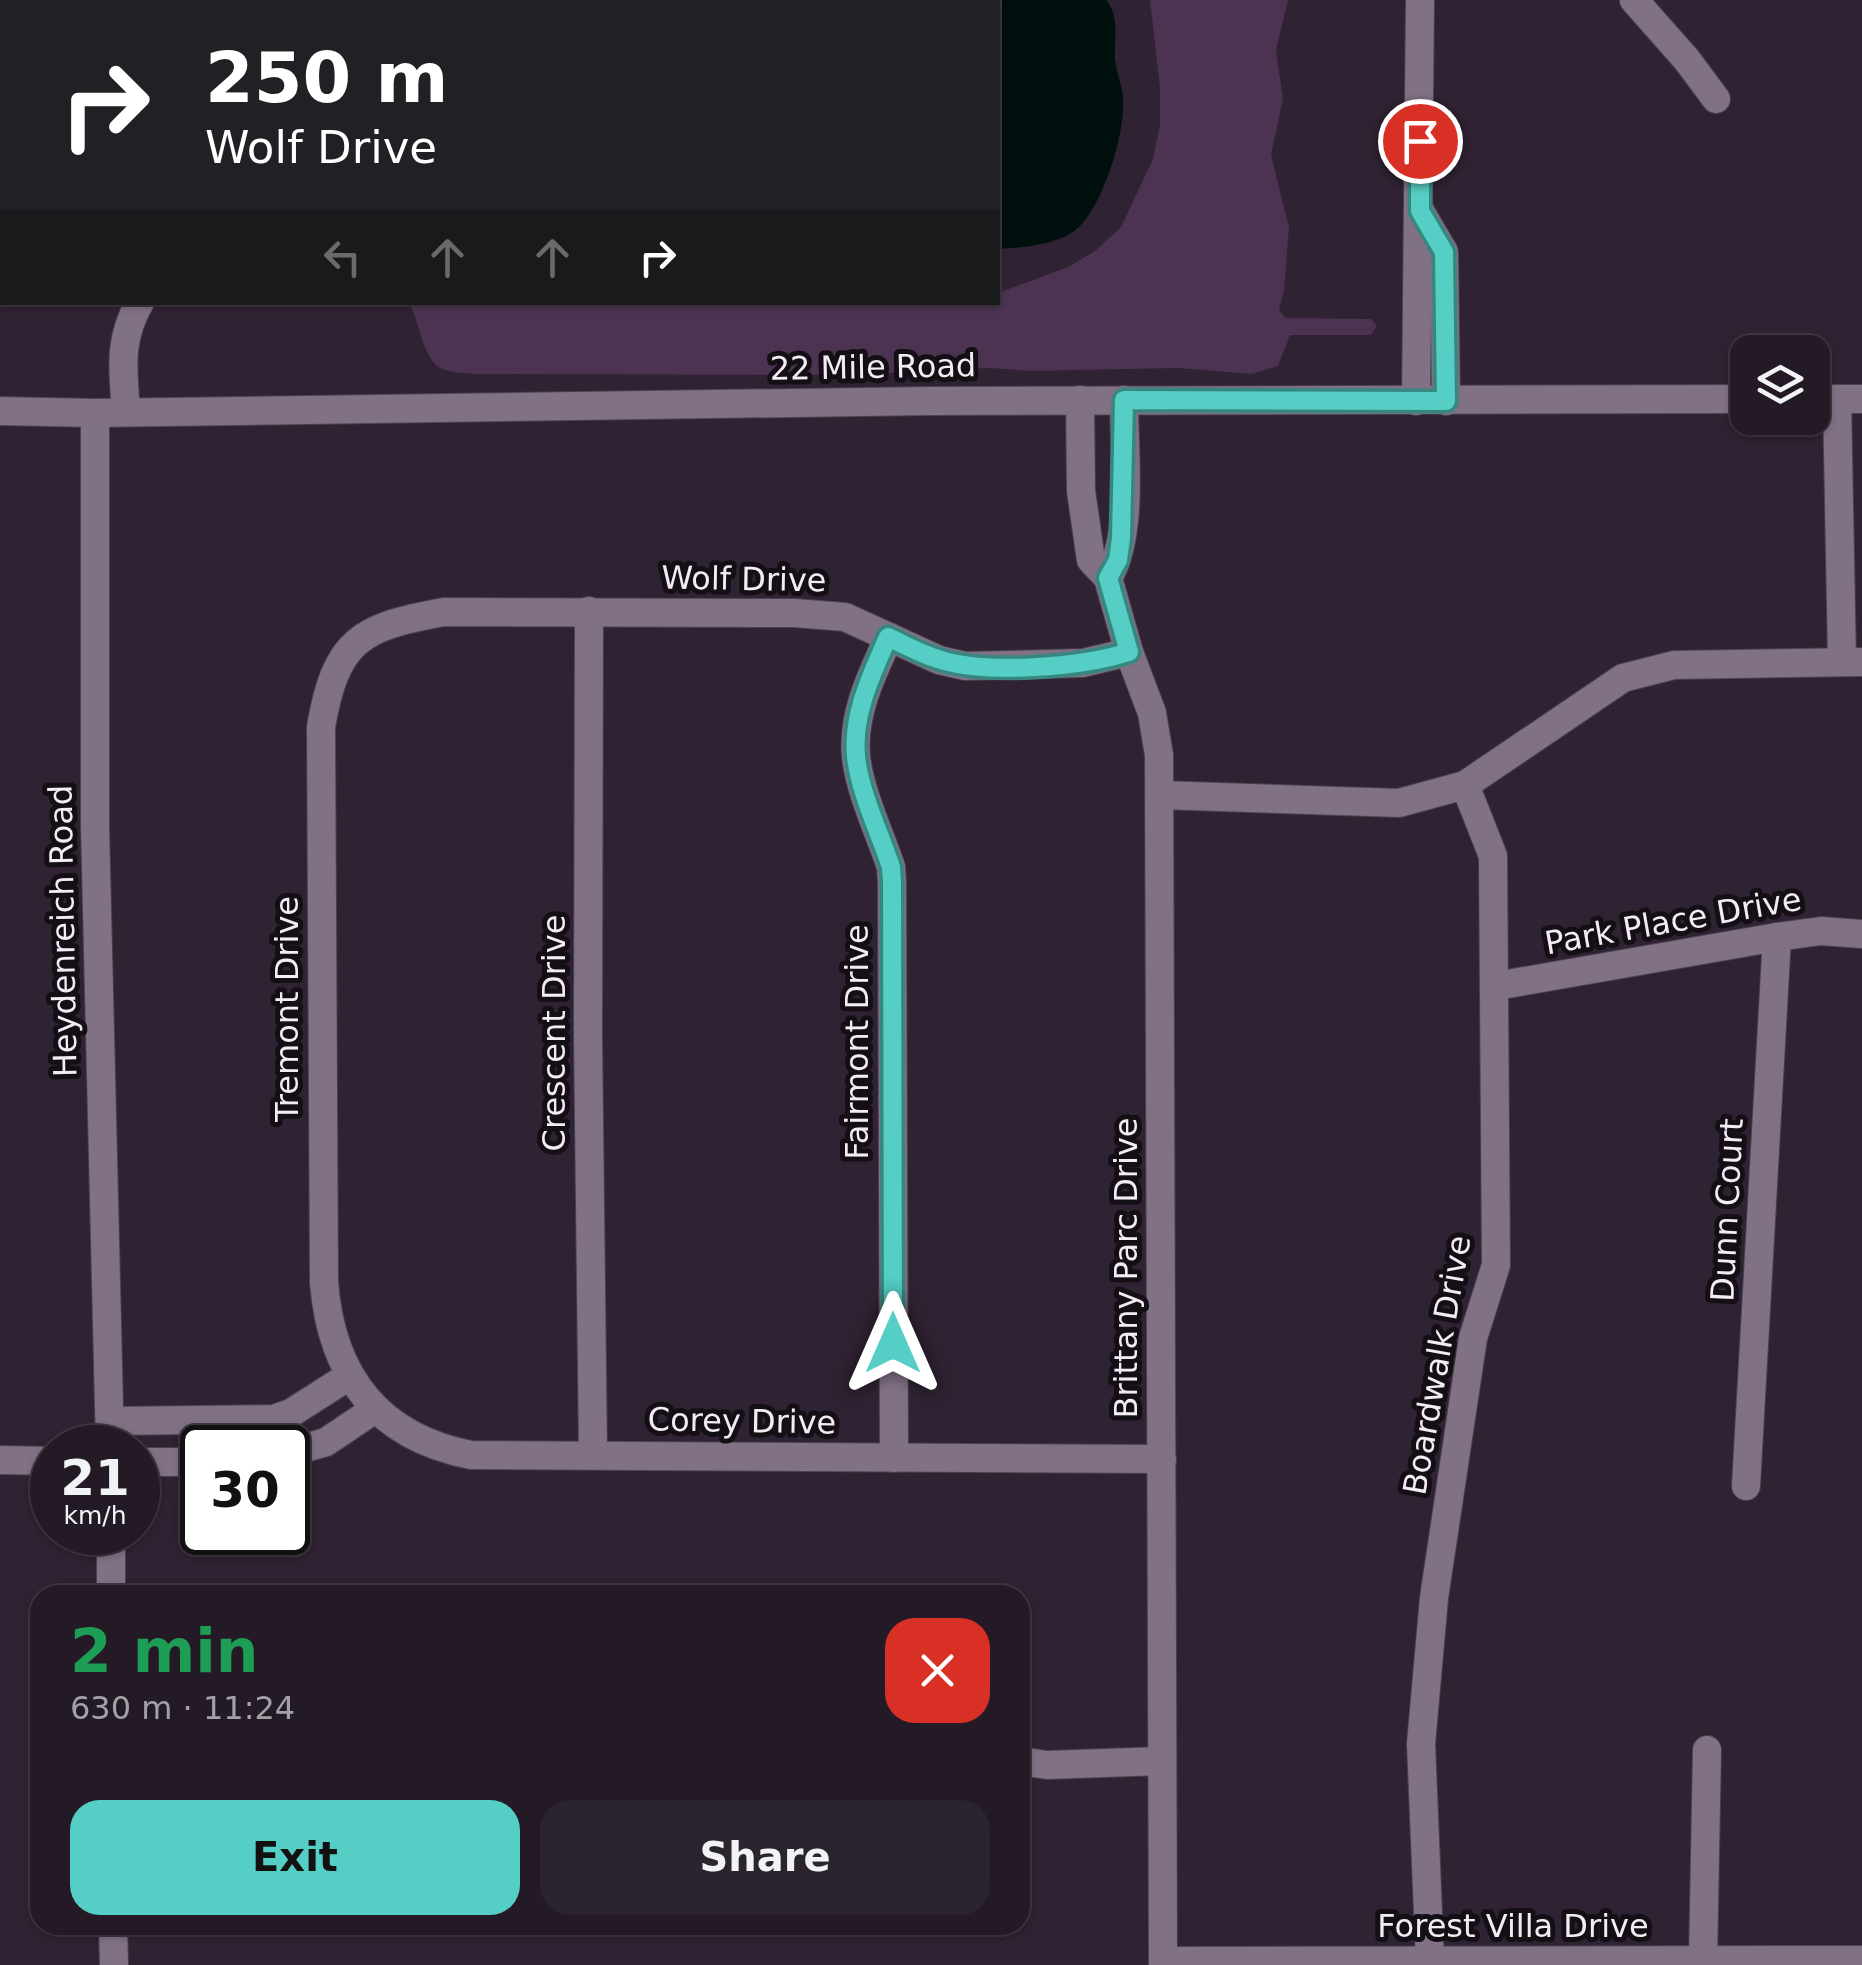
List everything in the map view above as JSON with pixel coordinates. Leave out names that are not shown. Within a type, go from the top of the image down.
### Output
[{"type":"street","points":[[1416,401],[1420,0]]},
{"type":"street","points":[[1642,3],[1716,100]]},
{"type":"street","points":[[1420,211],[1444,252],[1446,401]]},
{"type":"street","points":[[126,412],[122,358],[126,326],[138,305]]},
{"type":"street","name":"22 Mile Road","points":[[0,411],[1080,400],[1730,399]]},
{"type":"street","points":[[1160,795],[1399,803],[1466,785],[1623,678],[1674,666],[1852,661],[1850,540],[1837,399]]},
{"type":"street","name":"Brittany Parc Drive","points":[[1080,400],[1084,518],[1091,560],[1108,578],[1158,736],[1164,1963]]},
{"type":"street","points":[[1108,578],[1118,560],[1123,517],[1124,400]]},
{"type":"street","name":"Heydenreich Road","points":[[96,413],[95,826],[110,1425]]},
{"type":"street","points":[[1084,518],[1123,517]]},
{"type":"street","name":"Wolf Drive","points":[[352,643],[396,622],[444,612],[590,611],[826,614],[864,624],[938,660],[976,666],[1083,663],[1129,652]]},
{"type":"street","name":"Crescent Drive","points":[[590,611],[588,1036],[594,1454]]},
{"type":"street","name":"Fairmont Drive","points":[[888,637],[868,682],[858,721],[856,758],[891,867],[892,882],[894,1458]]},
{"type":"street","name":"Tremont Drive","points":[[349,1376],[332,1332],[324,1282],[321,755],[324,710],[340,660],[352,643]]},
{"type":"street","name":"Boardwalk Drive","points":[[1430,1961],[1421,1744],[1434,1598],[1473,1338],[1496,1265],[1493,856],[1466,785]]},
{"type":"street","name":"Park Place Drive","points":[[1496,986],[1777,937],[1821,931],[1862,934]]},
{"type":"street","name":"Dunn Court","points":[[1746,1486],[1777,937]]},
{"type":"street","points":[[160,1429],[274,1419],[291,1413],[349,1376]]},
{"type":"street","name":"Corey Drive","points":[[349,1376],[376,1409],[408,1434],[448,1451],[470,1455],[1162,1459]]},
{"type":"street","points":[[310,1447],[326,1442],[376,1409]]},
{"type":"street","points":[[274,1419],[275,1425]]},
{"type":"street","points":[[0,1460],[30,1460]]},
{"type":"street","points":[[111,1555],[111,1585]]},
{"type":"street","points":[[1703,1960],[1707,1750]]},
{"type":"street","points":[[1030,1762],[1161,1761]]},
{"type":"street","points":[[114,1935],[114,1965]]},
{"type":"street","name":"Forest Villa Drive","points":[[1164,1963],[1862,1960]]},
{"type":"shaded area","points":[[1000,0],[1106,0],[1115,20],[1115,59],[1123,97],[1121,130],[1110,170],[1084,222],[1065,236],[1027,247],[1000,249]]},
{"type":"shaded area","points":[[1150,0],[1288,0],[1276,50],[1283,99],[1271,155],[1289,228],[1279,310],[1286,318],[1371,319],[1377,326],[1371,335],[1290,335],[1278,366],[1252,374],[1177,368],[989,368],[839,375],[475,374],[436,365],[410,305],[1000,305],[1000,292],[1068,267],[1095,251],[1121,227],[1153,159],[1160,125]]},
{"type":"route","points":[[893,1343],[892,882],[891,867],[856,758],[858,721],[868,682],[888,637],[938,660],[965,666],[1083,663],[1129,652],[1108,578],[1118,560],[1123,517],[1124,400],[1446,401],[1444,252],[1420,211],[1420,141]]}]
